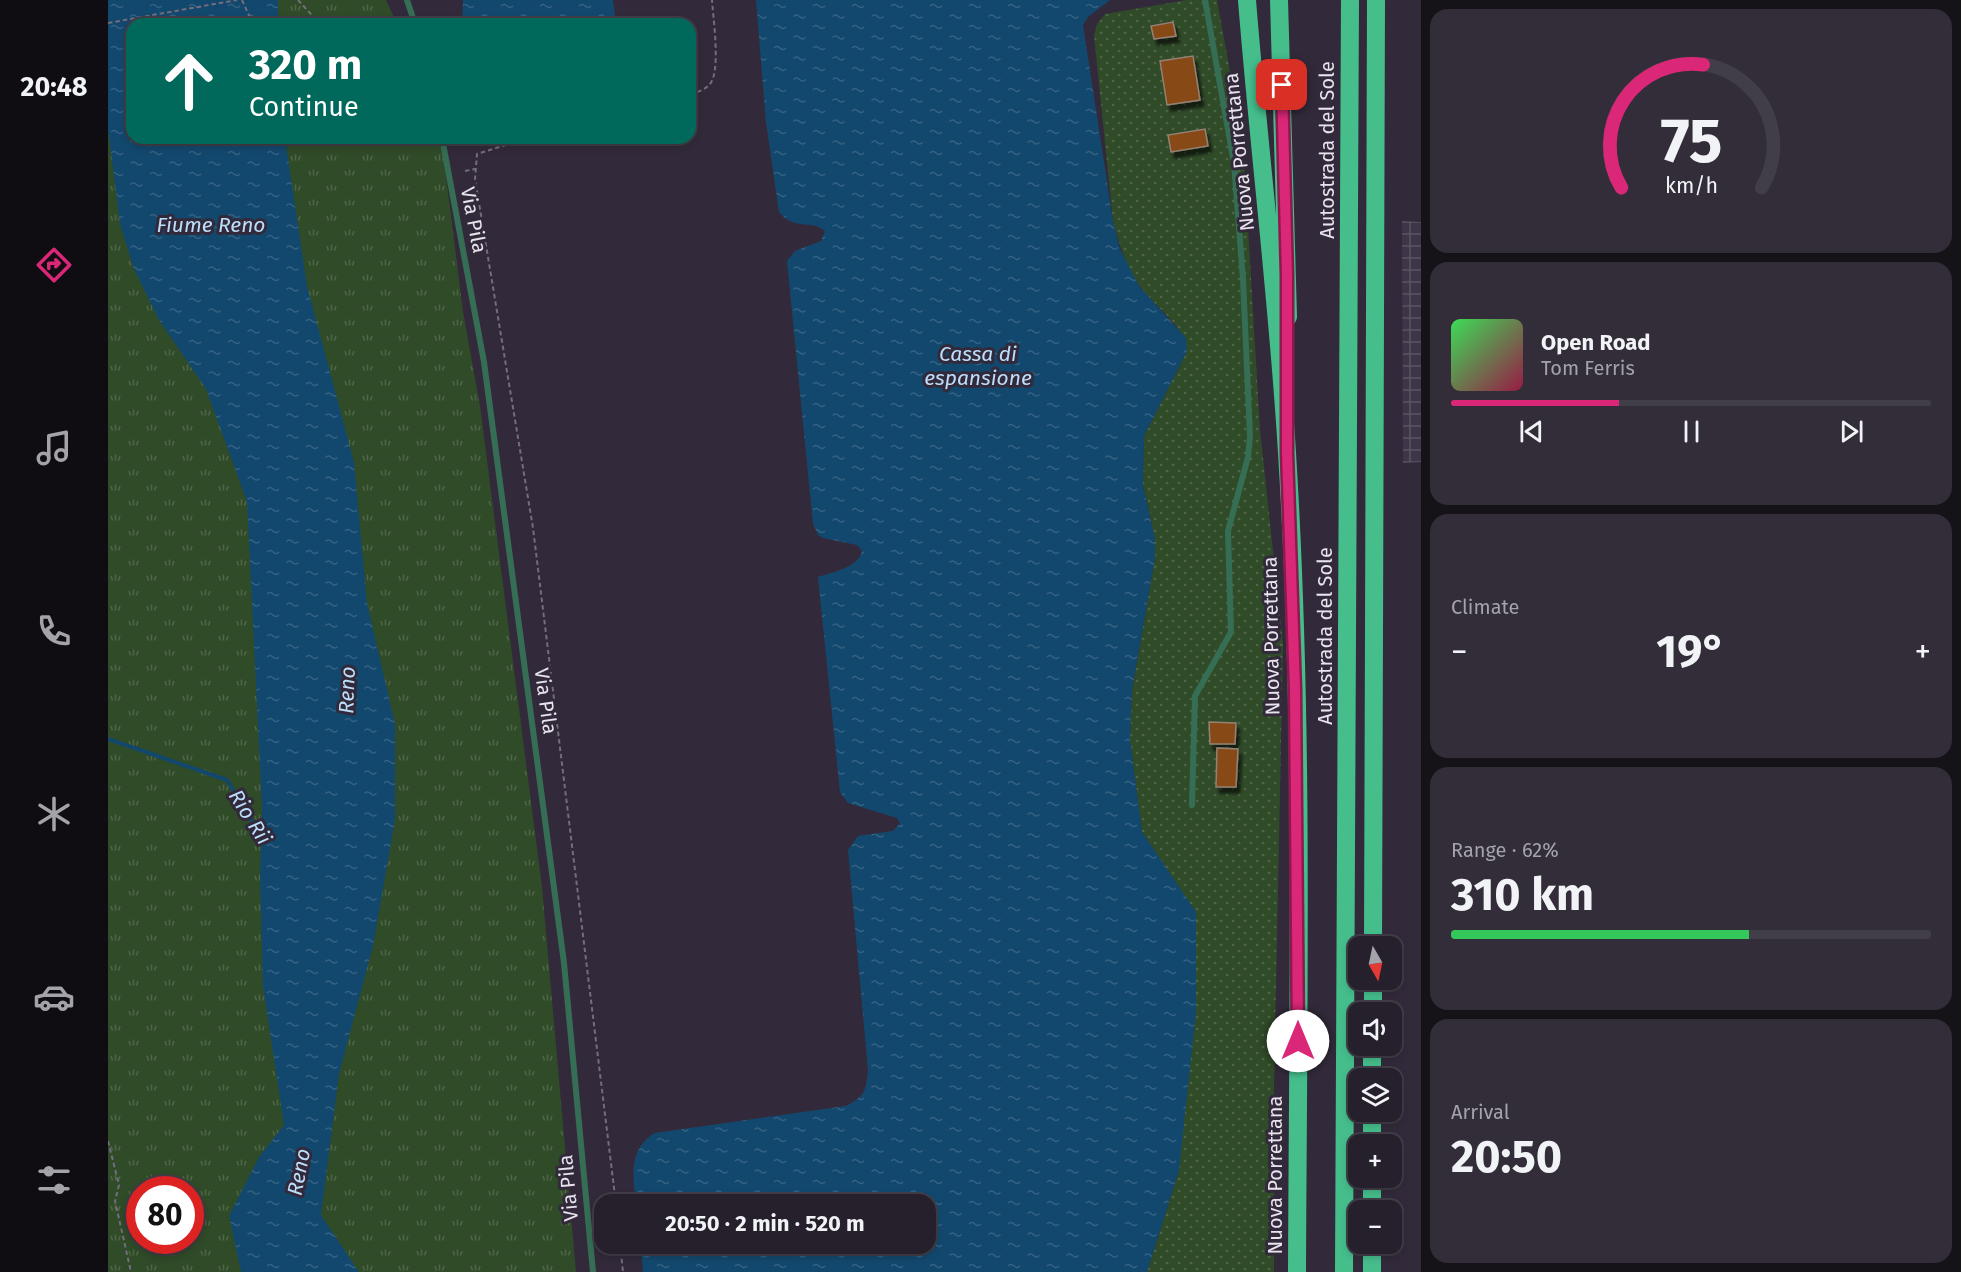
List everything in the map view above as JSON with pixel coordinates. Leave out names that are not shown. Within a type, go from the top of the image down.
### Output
[{"type":"highway","name":"Nuova Porrettana","points":[[1247,0],[1287,453],[1297,819],[1297,1272]]},
{"type":"highway","points":[[1279,0],[1287,275],[1287,453]]},
{"type":"highway","name":"Autostrada del Sole","points":[[1344,1272],[1350,0]]},
{"type":"highway","points":[[1373,936],[1376,0]]},
{"type":"highway","points":[[1372,1254],[1372,1272]]},
{"type":"lane","points":[[407,0],[413,18]]},
{"type":"lane","points":[[1192,805],[1194,704],[1197,689],[1231,632],[1228,531],[1250,447],[1243,279],[1234,163],[1204,0]]},
{"type":"lane","name":"Via Pila","points":[[443,144],[484,362],[558,916],[593,1272]]},
{"type":"path","points":[[136,18],[237,0]]},
{"type":"path","points":[[242,0],[250,18]]},
{"type":"path","points":[[298,0],[314,18]]},
{"type":"path","points":[[696,93],[712,82],[716,68],[712,0]]},
{"type":"path","points":[[108,23],[126,20]]},
{"type":"path","points":[[507,144],[477,154],[475,169],[533,528],[615,1194]]},
{"type":"path","points":[[465,171],[475,169]]},
{"type":"path","points":[[108,1141],[120,1185],[115,1201],[131,1272]]},
{"type":"path","points":[[621,1254],[623,1272]]},
{"type":"shaded area","points":[[1402,221],[1421,222],[1421,462],[1403,463]]},
{"type":"green space","points":[[108,0],[386,0],[394,18],[126,18],[126,144],[440,144],[444,160],[463,312],[480,406],[542,887],[576,1272],[108,1272]]},
{"type":"green space","points":[[1187,0],[1217,0],[1243,143],[1260,430],[1283,644],[1274,1084],[1274,1272],[1147,1272],[1179,1170],[1196,913],[1142,832],[1130,740],[1132,691],[1155,558],[1151,519],[1143,485],[1144,436],[1187,351],[1180,332],[1134,278],[1118,238],[1113,221],[1094,35],[1097,24],[1105,14]]},
{"type":"water","name":"Fiume Reno","points":[[108,0],[278,0],[278,18],[126,18],[126,144],[286,144],[307,286],[354,462],[367,603],[395,724],[395,820],[373,946],[339,1074],[321,1215],[359,1272],[241,1272],[229,1216],[259,1157],[284,1125],[263,986],[260,877],[262,808],[247,502],[206,389],[159,320],[134,269],[120,224],[108,129]]},
{"type":"water","points":[[463,0],[613,0],[615,18],[462,18]]},
{"type":"water","name":"Cassa di espansione","points":[[756,0],[1110,0],[1088,17],[1083,25],[1113,221],[1120,249],[1139,286],[1186,338],[1187,351],[1144,436],[1143,485],[1155,539],[1155,558],[1132,690],[1130,740],[1142,832],[1196,912],[1196,1012],[1179,1170],[1147,1272],[643,1272],[641,1254],[936,1254],[936,1194],[635,1194],[636,1155],[646,1140],[655,1133],[846,1106],[861,1096],[868,1070],[848,850],[858,836],[893,831],[900,823],[897,818],[848,803],[840,792],[818,577],[856,562],[862,551],[857,545],[823,538],[818,535],[813,524],[787,261],[795,251],[821,241],[825,231],[791,221],[779,212],[766,122]]},
{"type":"building","points":[[1173,22],[1176,36],[1154,39],[1151,26]]},
{"type":"building","points":[[1193,56],[1200,100],[1167,105],[1160,61]]},
{"type":"building","points":[[1205,129],[1208,146],[1171,152],[1168,135]]},
{"type":"building","points":[[1209,722],[1236,723],[1235,744],[1210,744]]},
{"type":"building","points":[[1217,748],[1238,749],[1236,787],[1216,787]]},
{"type":"waterway","name":"Rio Rii","points":[[108,739],[227,780],[264,841]]},
{"type":"route","points":[[1282,85],[1289,388],[1287,453],[1293,579],[1297,807],[1298,1041]]},
{"type":"water label","name":"Reno","points":[[347,690]]},
{"type":"water label","name":"Reno","points":[[299,1172]]}]
